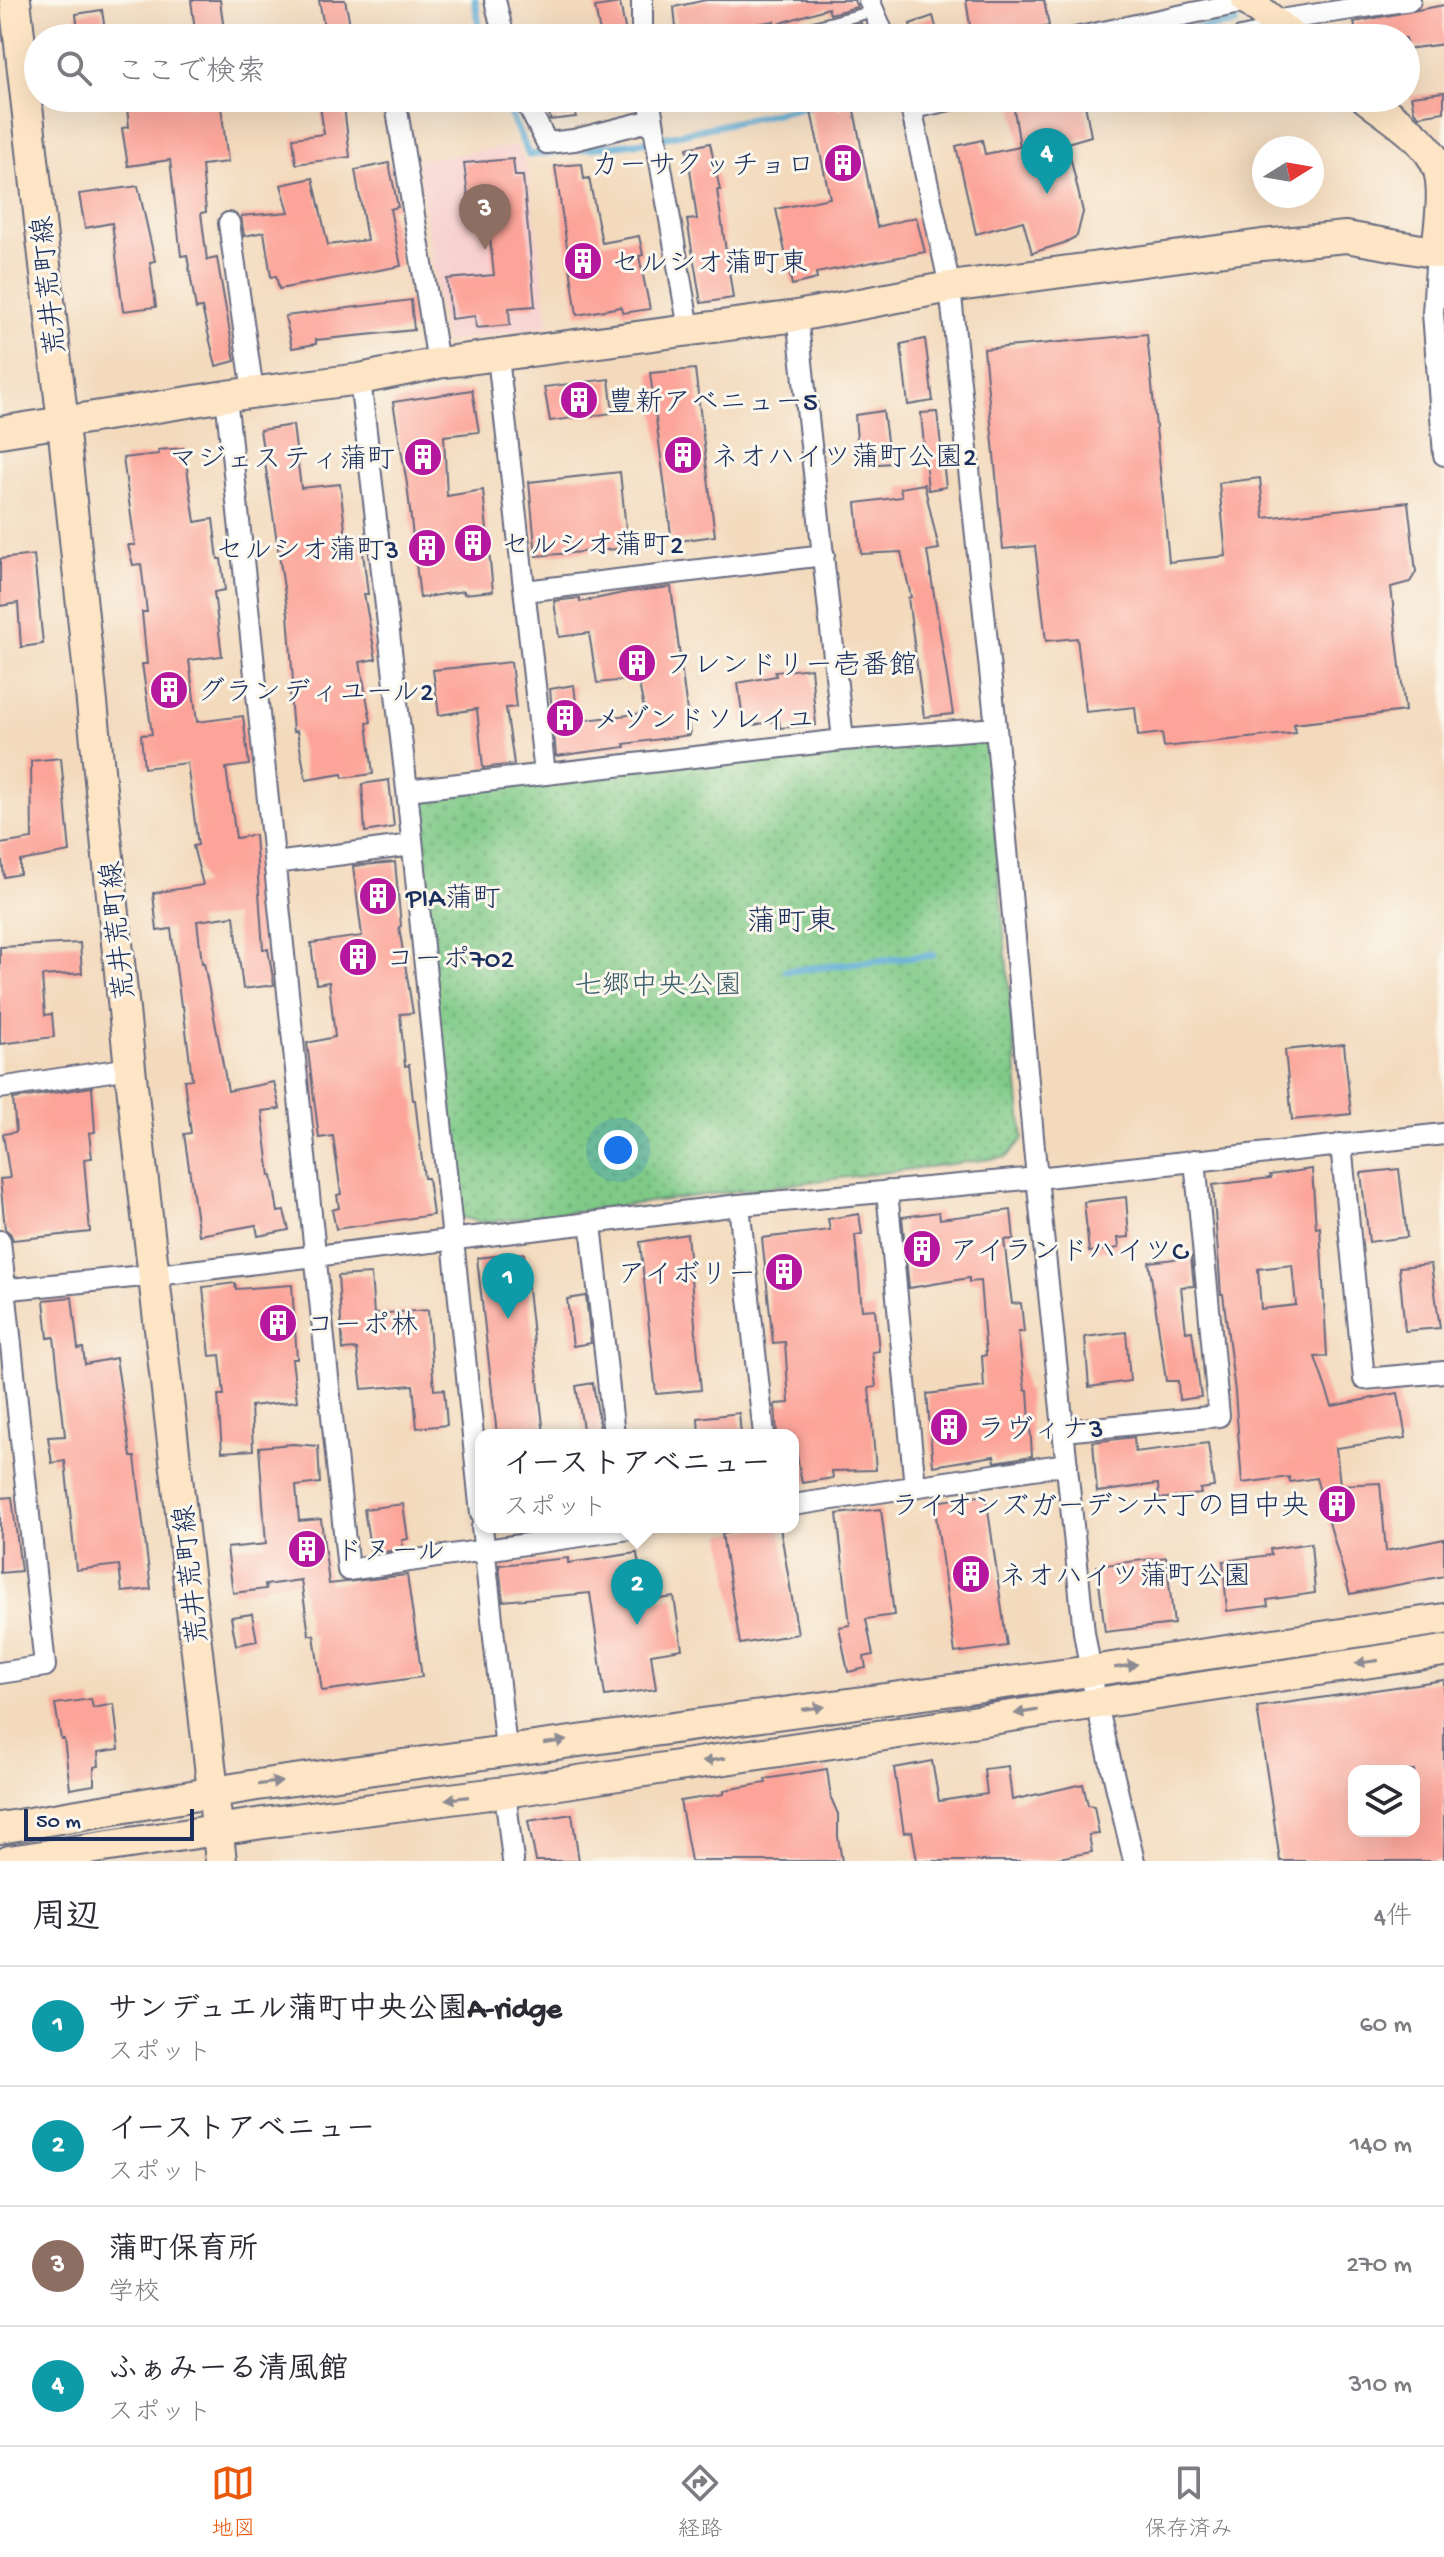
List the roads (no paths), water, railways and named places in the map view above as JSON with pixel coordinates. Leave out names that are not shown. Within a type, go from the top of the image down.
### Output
[{"type":"street","name":"荒井荒町線","points":[[15,0],[9,34],[63,424],[130,1068],[221,1861]]},
{"type":"street","points":[[495,0],[501,24]]},
{"type":"street","points":[[642,0],[642,24]]},
{"type":"street","points":[[1305,24],[1410,0]]},
{"type":"street","points":[[1140,24],[1248,1],[1277,24]]},
{"type":"street","points":[[397,112],[438,363]]},
{"type":"street","points":[[531,112],[547,143],[655,133]]},
{"type":"street","points":[[651,112],[689,329]]},
{"type":"street","points":[[913,112],[950,287],[1084,1632],[1096,1701],[1134,1861]]},
{"type":"street","points":[[1383,112],[1419,141],[1436,163],[1441,181],[1440,253],[1433,313],[1444,455]]},
{"type":"street","points":[[229,223],[275,863],[348,1570],[597,1533]]},
{"type":"street","points":[[0,432],[240,394],[360,379],[438,363],[797,316],[950,287],[1262,245],[1346,237],[1440,253]]},
{"type":"street","points":[[797,316],[843,740]]},
{"type":"street","points":[[498,357],[545,774]]},
{"type":"street","points":[[360,379],[407,790],[475,1455]]},
{"type":"street","points":[[525,591],[824,555]]},
{"type":"street","points":[[407,790],[843,740],[996,728]]},
{"type":"street","points":[[275,863],[412,845]]},
{"type":"street","points":[[0,1088],[130,1068]]},
{"type":"street","points":[[3,1290],[156,1275],[739,1205],[1037,1178],[1444,1134]]},
{"type":"street","points":[[1341,1144],[1364,1379],[1444,1372]]},
{"type":"street","points":[[1063,1431],[1219,1416],[1195,1160]]},
{"type":"street","points":[[887,1191],[915,1487]]},
{"type":"street","points":[[739,1205],[763,1429]]},
{"type":"street","points":[[591,1224],[613,1429]]},
{"type":"street","points":[[0,1241],[45,1666],[0,1673]]},
{"type":"street","points":[[799,1504],[1067,1464]]},
{"type":"street","points":[[483,1533],[506,1749]]},
{"type":"street","points":[[0,1828],[212,1792],[506,1749],[1091,1671],[1444,1619]]},
{"type":"street","points":[[9,1861],[505,1792],[1444,1651]]},
{"type":"street","points":[[505,1792],[513,1861]]},
{"type":"lane","points":[[815,24],[871,6]]},
{"type":"waterway","points":[[475,0],[479,24]]},
{"type":"waterway","points":[[1229,24],[1236,23]]},
{"type":"waterway","points":[[509,112],[529,155],[644,142],[780,112]]},
{"type":"waterway","points":[[786,971],[933,955]]},
{"type":"place","name":"カーサクッチョロ","points":[[843,163]]},
{"type":"place","name":"ふぁみーる清風館","points":[[1047,194]]},
{"type":"place","name":"蒲町保育所","points":[[485,250]]},
{"type":"place","name":"セルシオ蒲町東","points":[[583,261]]},
{"type":"place","name":"豊新アベニュー5","points":[[579,400]]},
{"type":"place","name":"ネオハイツ蒲町公園2","points":[[683,455]]},
{"type":"place","name":"マジェスティ蒲町","points":[[423,457]]},
{"type":"place","name":"セルシオ蒲町2","points":[[473,543]]},
{"type":"place","name":"セルシオ蒲町3","points":[[427,548]]},
{"type":"place","name":"フレンドリー壱番館","points":[[637,663]]},
{"type":"place","name":"グランディユール2","points":[[169,690]]},
{"type":"place","name":"メゾンドソレイユ","points":[[565,718]]},
{"type":"place","name":"PIA蒲町","points":[[378,896]]},
{"type":"place","name":"コーポ702","points":[[358,957]]},
{"type":"place","name":"アイランドハイツC","points":[[922,1249]]},
{"type":"place","name":"アイボリー","points":[[784,1272]]},
{"type":"place","name":"サンデュエル蒲町中央公園A-ridge","points":[[508,1319]]},
{"type":"place","name":"コーポ林","points":[[278,1323]]},
{"type":"place","name":"ラヴィナ3","points":[[949,1427]]},
{"type":"place","name":"ライオンズガーデン六丁の目中央","points":[[1337,1504]]},
{"type":"place","name":"ドヌール","points":[[307,1549]]},
{"type":"place","name":"ネオハイツ蒲町公園","points":[[971,1574]]},
{"type":"place","name":"イーストアベニュー","points":[[637,1625]]},
{"type":"district","name":"蒲町東","points":[[791,920]]},
{"type":"park label","name":"七郷中央公園","points":[[658,983]]}]
